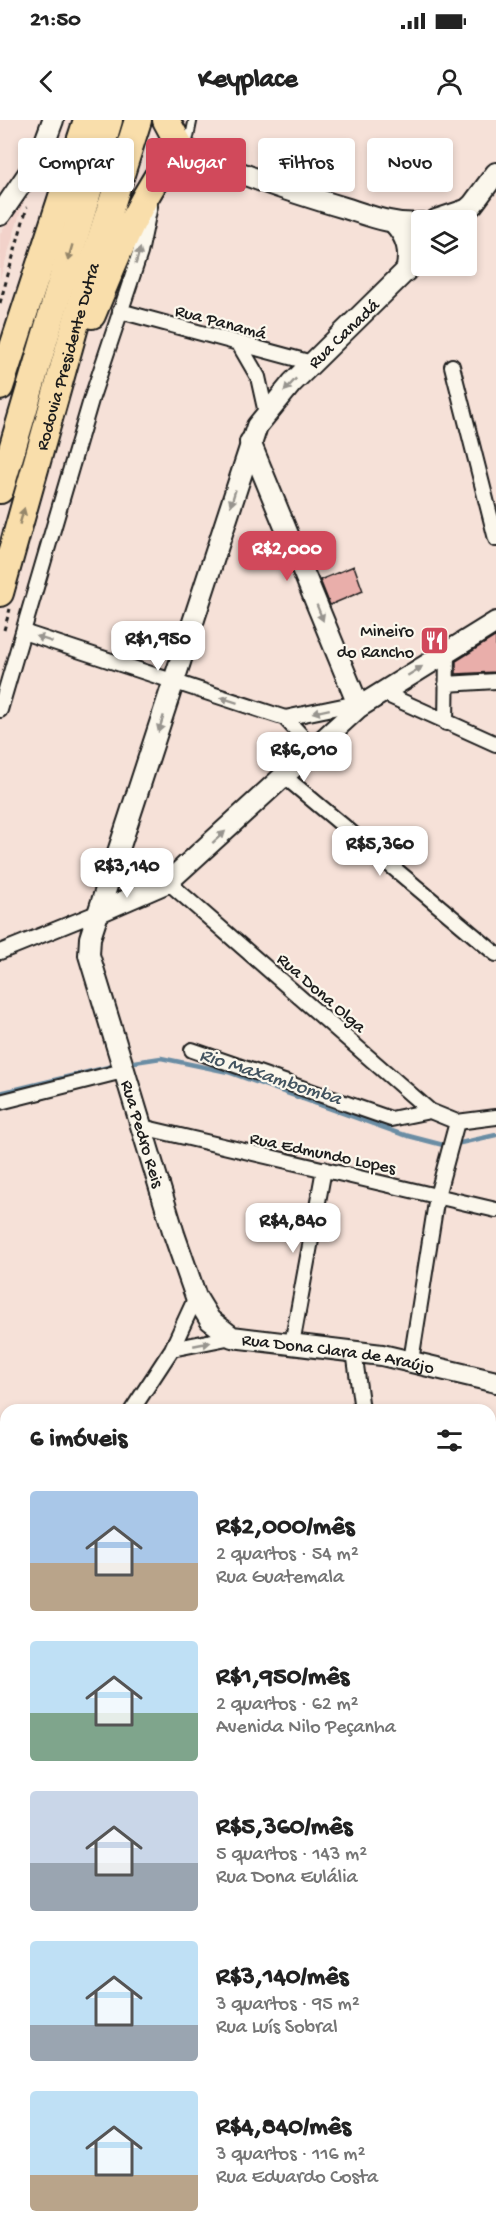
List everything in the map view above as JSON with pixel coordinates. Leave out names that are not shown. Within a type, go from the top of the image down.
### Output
[{"type":"highway","points":[[8,360],[10,337],[74,120]]},
{"type":"highway","points":[[0,387],[87,120]]},
{"type":"highway","name":"Rodovia Presidente Dutra","points":[[0,490],[109,120]]},
{"type":"highway","name":"Rodovia Presidente Dutra","points":[[5,599],[90,273],[138,120]]},
{"type":"highway","points":[[166,120],[178,138]]},
{"type":"highway","points":[[54,410],[120,249],[150,192]]},
{"type":"main road","points":[[0,215],[39,158],[53,120]]},
{"type":"main road","points":[[246,177],[294,194],[394,223],[411,223]]},
{"type":"main road","points":[[466,210],[494,182]]},
{"type":"main road","points":[[394,223],[408,249],[406,271]]},
{"type":"main road","name":"Rua Canadá","points":[[175,682],[250,442],[266,412],[312,363],[411,266]]},
{"type":"main road","points":[[250,442],[358,705]]},
{"type":"main road","points":[[99,912],[168,882],[358,705],[496,622]]},
{"type":"main road","name":"Rua Pedro Reis","points":[[175,682],[88,944],[89,955],[122,1070],[196,1297]]},
{"type":"main road","points":[[116,863],[125,877],[132,881],[168,882]]},
{"type":"main road","name":"Rua Dona Clara de Araújo","points":[[196,1297],[210,1320],[232,1337],[354,1351],[411,1361],[496,1382]]},
{"type":"street","points":[[0,710],[120,311],[140,253],[152,192]]},
{"type":"street","name":"Rua Panamá","points":[[120,311],[240,346],[312,363]]},
{"type":"street","points":[[240,346],[258,377],[266,412]]},
{"type":"street","points":[[452,366],[496,538]]},
{"type":"street","points":[[23,632],[285,718],[358,705]]},
{"type":"street","points":[[446,723],[447,652]]},
{"type":"street","points":[[446,684],[496,681]]},
{"type":"street","points":[[381,692],[496,744]]},
{"type":"street","points":[[285,718],[313,748]]},
{"type":"street","points":[[284,776],[496,954]]},
{"type":"street","name":"Rua Dona Olga","points":[[168,882],[430,1111],[457,1122],[496,1117]]},
{"type":"street","points":[[0,952],[99,912]]},
{"type":"street","points":[[192,1050],[391,1119],[430,1111]]},
{"type":"street","points":[[0,1102],[122,1070]]},
{"type":"street","points":[[411,1361],[437,1196],[457,1122]]},
{"type":"street","name":"Rua Edmundo Lopes","points":[[142,1128],[496,1210]]},
{"type":"street","points":[[292,1344],[324,1170]]},
{"type":"street","points":[[136,1404],[172,1349],[196,1297]]},
{"type":"street","points":[[172,1349],[232,1337]]},
{"type":"street","points":[[354,1351],[361,1404]]},
{"type":"lane","points":[[187,138],[193,120]]},
{"type":"path","points":[[0,303],[28,202]]},
{"type":"path","points":[[4,630],[5,599]]},
{"type":"shaded area","points":[[25,197],[0,279],[0,234]]},
{"type":"building","points":[[354,566],[363,591],[330,605],[320,580]]},
{"type":"building","points":[[496,636],[496,672],[456,674],[456,661]]},
{"type":"waterway","name":"Rio Maxambomba","points":[[128,1063],[161,1058],[228,1072],[401,1134],[447,1146],[496,1135]]},
{"type":"waterway","name":"Rio Maxambomba","points":[[0,1093],[117,1065]]},
{"type":"place","name":"Mineiro do Rancho","points":[[435,640]]}]
